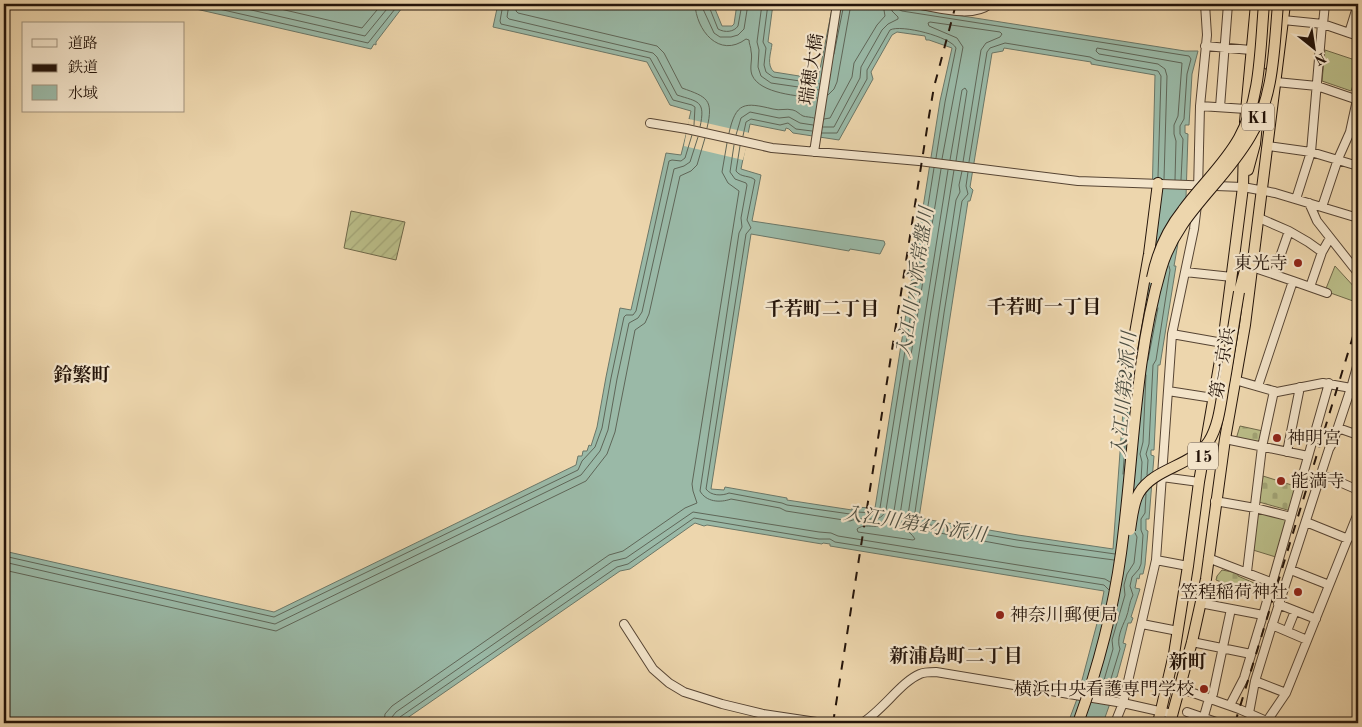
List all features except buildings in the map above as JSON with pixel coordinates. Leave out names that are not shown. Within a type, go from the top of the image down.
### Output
[{"type":"highway","name":"第一京浜","points":[[1158,723],[1178,631],[1198,485],[1223,343],[1232,277],[1243,188],[1246,109],[1256,4]]},
{"type":"highway","name":"K1","points":[[1071,723],[1092,661],[1111,580],[1130,398],[1154,267],[1160,247],[1176,219],[1234,146],[1249,114],[1257,77],[1264,4]]},
{"type":"highway","name":"K1","points":[[1269,4],[1267,45],[1276,82]]},
{"type":"highway","name":"K1","points":[[1243,188],[1255,144],[1274,4]]},
{"type":"highway","name":"K1","points":[[1078,723],[1098,662],[1120,563],[1136,399],[1161,269],[1171,241],[1182,222],[1234,160],[1258,121],[1271,79],[1278,4]]},
{"type":"highway","name":"第一京浜","points":[[1171,719],[1192,642],[1206,579],[1215,501],[1245,324],[1285,4]]},
{"type":"highway","points":[[1130,398],[1132,350],[1149,254],[1158,184]]},
{"type":"highway","points":[[1098,662],[1114,612],[1138,494],[1146,484],[1158,475],[1196,455],[1204,447],[1214,430],[1239,292],[1258,224]]},
{"type":"highway","name":"15","points":[[1198,485],[1217,490]]},
{"type":"street","name":"瑞穂大橋","points":[[814,152],[836,4]]},
{"type":"street","points":[[914,4],[972,12],[990,4]]},
{"type":"street","points":[[1115,723],[1123,703],[1156,560],[1172,334],[1194,229],[1198,185],[1200,106],[1207,35],[1205,4]]},
{"type":"street","points":[[1220,107],[1228,4]]},
{"type":"street","points":[[1296,199],[1311,152],[1324,4]]},
{"type":"street","points":[[1349,33],[1358,4]]},
{"type":"street","points":[[1283,20],[1322,24],[1358,36]]},
{"type":"street","points":[[1205,46],[1251,50]]},
{"type":"street","points":[[1276,82],[1317,86],[1358,98],[1350,132],[1338,159],[1322,207]]},
{"type":"street","points":[[1200,106],[1246,109]]},
{"type":"street","points":[[650,123],[687,129],[772,148],[932,163],[1078,181],[1243,188],[1296,199],[1358,218]]},
{"type":"street","points":[[1268,146],[1311,152],[1358,166]]},
{"type":"street","points":[[1309,203],[1317,221],[1358,274]]},
{"type":"street","points":[[1258,224],[1289,231],[1322,252]]},
{"type":"street","points":[[1274,274],[1289,231]]},
{"type":"street","points":[[1310,287],[1322,252],[1330,238]]},
{"type":"street","points":[[1252,267],[1327,293]]},
{"type":"street","points":[[1185,272],[1232,277]]},
{"type":"street","points":[[1258,386],[1293,281]]},
{"type":"street","points":[[1172,334],[1223,343]]},
{"type":"street","points":[[1249,712],[1255,681],[1278,604],[1291,570],[1321,474],[1354,389],[1358,363]]},
{"type":"street","points":[[1235,380],[1277,392],[1329,383],[1354,389]]},
{"type":"street","points":[[1230,705],[1244,678],[1273,583],[1329,383]]},
{"type":"street","points":[[1288,452],[1300,387]]},
{"type":"street","points":[[1168,391],[1213,398]]},
{"type":"street","points":[[1247,572],[1262,447],[1274,391]]},
{"type":"street","points":[[1338,428],[1358,435]]},
{"type":"street","points":[[1225,439],[1308,456]]},
{"type":"street","points":[[1321,474],[1358,490]]},
{"type":"street","points":[[1162,477],[1198,485]]},
{"type":"street","points":[[1215,501],[1291,517]]},
{"type":"street","points":[[1169,679],[1174,686],[1249,712],[1269,722],[1286,693],[1358,513]]},
{"type":"street","points":[[1306,522],[1348,539]]},
{"type":"street","points":[[1208,558],[1273,583]]},
{"type":"street","points":[[1156,560],[1188,566]]},
{"type":"street","points":[[1291,570],[1329,585]]},
{"type":"street","points":[[1200,603],[1263,615]]},
{"type":"street","points":[[1278,604],[1316,619]]},
{"type":"street","points":[[1203,720],[1213,694],[1231,608]]},
{"type":"street","points":[[1287,631],[1295,611]]},
{"type":"street","points":[[624,624],[653,669],[669,683],[684,692],[763,714],[823,723]]},
{"type":"street","points":[[1142,624],[1178,631]]},
{"type":"street","points":[[1272,625],[1307,640]]},
{"type":"street","points":[[1192,642],[1251,654]]},
{"type":"street","points":[[862,723],[874,716],[907,683],[920,674],[936,672],[1123,703],[1161,711],[1171,719]]},
{"type":"street","points":[[1255,681],[1286,693]]},
{"type":"street","points":[[1187,712],[1203,720],[1219,723]]},
{"type":"green space","points":[[1325,50],[1358,61],[1358,72],[1351,91],[1322,81]]},
{"type":"green space","points":[[351,211],[405,222],[396,260],[344,248]]},
{"type":"green space","points":[[1335,266],[1357,290],[1353,301],[1325,291]]},
{"type":"green space","points":[[1240,426],[1263,431],[1261,443],[1236,439]]},
{"type":"green space","points":[[1263,476],[1298,487],[1291,511],[1259,502]]},
{"type":"green space","points":[[1257,510],[1287,518],[1279,558],[1253,550]]},
{"type":"green space","points":[[1222,570],[1238,573],[1238,576],[1261,586],[1257,596],[1216,580]]},
{"type":"water","points":[[174,4],[405,4],[376,42],[376,45],[374,44],[371,49]]},
{"type":"water","points":[[498,4],[713,4],[722,26],[732,26],[734,24],[737,4],[773,4],[768,42],[772,44],[770,66],[774,72],[818,79],[833,4],[886,4],[1185,51],[1198,51],[1192,74],[1189,125],[1185,125],[1185,133],[1188,134],[1186,197],[1160,365],[1158,365],[1154,450],[1151,450],[1151,455],[1154,456],[1149,519],[1146,519],[1146,530],[1148,531],[1145,565],[1143,574],[1140,574],[1139,579],[1137,578],[1135,588],[1140,589],[1131,617],[1133,618],[1131,623],[1128,623],[1123,643],[1126,644],[1111,694],[1113,695],[1103,723],[1068,723],[1077,699],[1104,591],[695,523],[630,569],[620,571],[400,723],[4,723],[4,551],[274,612],[576,465],[578,456],[582,456],[583,451],[587,451],[589,445],[591,446],[597,427],[620,308],[631,310],[666,153],[681,155],[691,111],[670,105],[647,62],[493,27]],"holes":[[[897,32],[925,36],[926,40],[952,48],[940,101],[875,508],[852,507],[852,510],[787,500],[787,498],[725,487],[724,490],[711,489],[751,234],[849,251],[850,249],[880,254],[885,244],[884,241],[752,221],[761,175],[741,169],[750,124],[785,131],[786,128],[793,133],[839,140],[873,79],[871,72],[892,35]],[[1004,48],[1091,62],[1091,64],[1155,75],[1152,200],[1124,397],[1113,549],[919,518],[968,201],[970,201],[973,190],[970,187],[992,53],[1003,51]]]},
{"type":"pier","points":[[689,119],[750,133],[743,160],[684,146]]},
{"type":"railway","points":[[833,723],[929,116],[934,87],[956,4]]},
{"type":"railway","points":[[1235,723],[1358,320]]},
{"type":"place","name":"東光寺","points":[[1298,263]]},
{"type":"place","name":"神明宮","points":[[1277,438]]},
{"type":"place","name":"能満寺","points":[[1281,481]]},
{"type":"place","name":"笠䅣稲荷神社","points":[[1298,592]]},
{"type":"place","name":"神奈川郵便局","points":[[1000,615]]},
{"type":"place","name":"横浜中央看護専門学校","points":[[1204,689]]},
{"type":"district","name":"千若町一丁目","points":[[1044,306]]},
{"type":"district","name":"千若町二丁目","points":[[822,308]]},
{"type":"district","name":"鈴繁町","points":[[82,374]]},
{"type":"district","name":"新浦島町二丁目","points":[[956,655]]},
{"type":"district","name":"新町","points":[[1188,661]]},
{"type":"water label","name":"入江川小派常盤川","points":[[914,282]]},
{"type":"water label","name":"入江川第2派川","points":[[1123,394]]},
{"type":"water label","name":"入江川第4小派川","points":[[915,523]]}]
